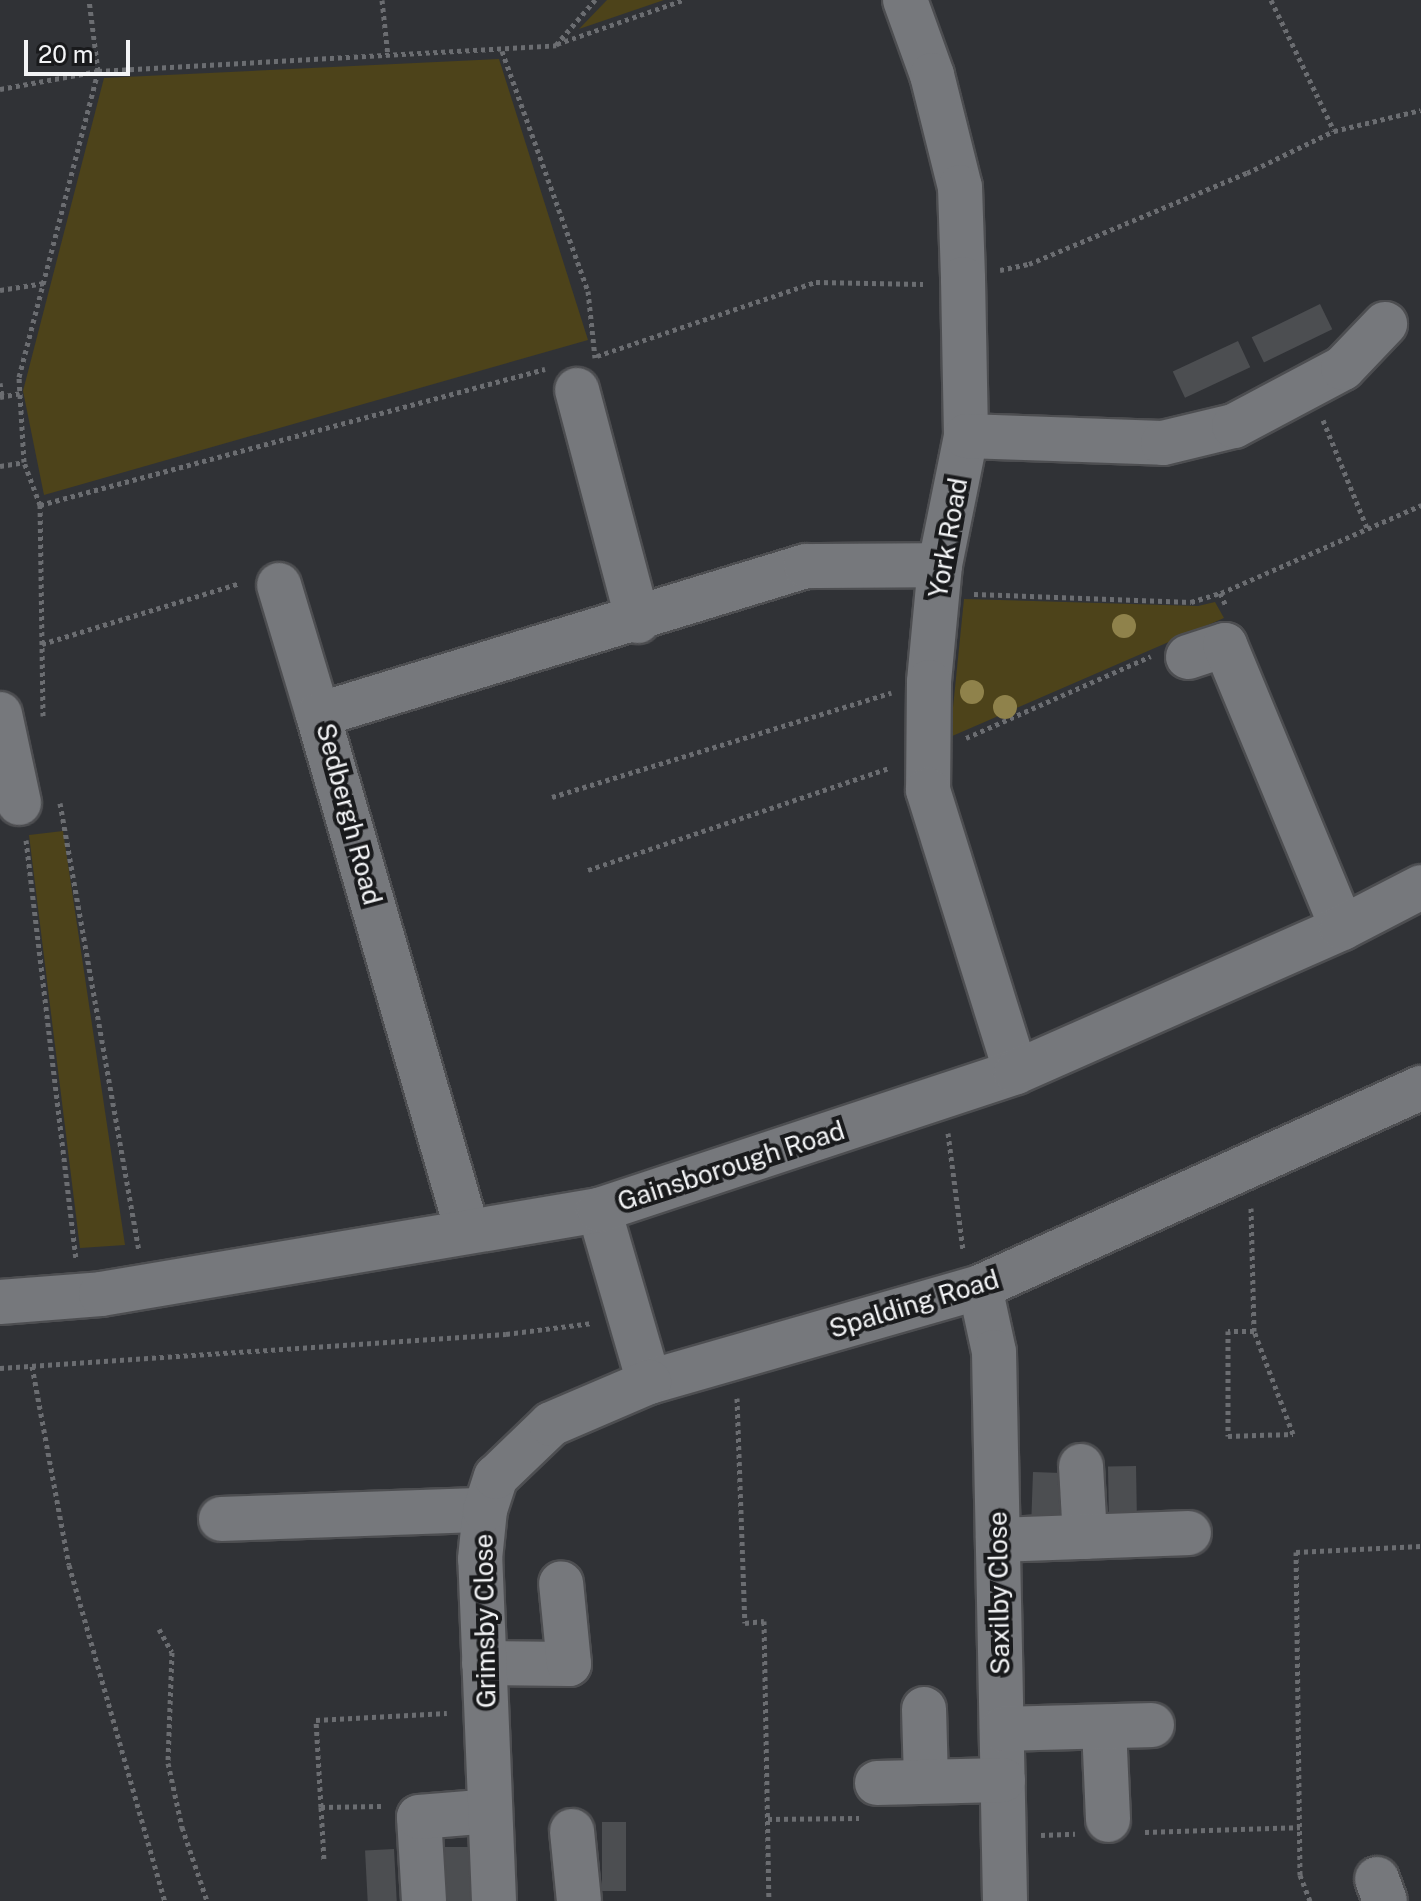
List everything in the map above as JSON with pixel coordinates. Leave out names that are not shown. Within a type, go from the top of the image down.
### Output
[{"type":"street","name":"York Road","points":[[905,0],[932,75],[960,187],[963,279],[966,436],[938,579],[929,682],[928,790],[1016,1072]]},
{"type":"street","points":[[966,436],[1163,443],[1234,426],[1343,368],[1385,324]]},
{"type":"street","points":[[575,369],[638,621]]},
{"type":"street","name":"Sedbergh Road","points":[[467,1230],[318,715],[638,621],[806,566],[938,579]]},
{"type":"street","points":[[279,585],[318,715]]},
{"type":"street","points":[[1226,638],[1342,928]]},
{"type":"street","points":[[0,714],[19,774]]},
{"type":"street","name":"Gainsborough Road","points":[[0,1302],[145,1287],[599,1210],[1016,1072],[1342,928],[1421,887]]},
{"type":"street","name":"Spalding Road","points":[[649,1382],[735,1357],[972,1275],[1250,1167],[1421,1088]]},
{"type":"street","points":[[599,1210],[649,1382]]},
{"type":"street","name":"Saxilby Close","points":[[972,1275],[994,1352],[1005,1901]]},
{"type":"street","name":"Grimsby Close","points":[[494,1901],[480,1559],[485,1510],[496,1477],[551,1424],[649,1382]]},
{"type":"street","points":[[1081,1466],[1085,1537]]},
{"type":"street","points":[[221,1519],[485,1510]]},
{"type":"street","points":[[998,1540],[1189,1533]]},
{"type":"street","points":[[484,1663],[569,1664],[561,1583]]},
{"type":"street","points":[[924,1709],[926,1781]]},
{"type":"street","points":[[1002,1729],[1152,1725]]},
{"type":"street","points":[[1104,1727],[1109,1829]]},
{"type":"street","points":[[877,1783],[1003,1780]]},
{"type":"street","points":[[424,1901],[419,1817],[490,1811]]},
{"type":"street","points":[[572,1831],[579,1901]]},
{"type":"path","points":[[80,1296],[19,774],[42,644],[40,505],[24,462],[19,377],[98,71],[89,0]]},
{"type":"path","points":[[382,0],[388,56]]},
{"type":"path","points":[[556,45],[595,0]]},
{"type":"path","points":[[0,89],[98,71],[502,51],[556,45],[683,0]]},
{"type":"path","points":[[1271,0],[1334,131]]},
{"type":"path","points":[[502,51],[588,291],[575,369]]},
{"type":"path","points":[[40,505],[575,369],[816,282],[935,284],[1029,264],[1334,131],[1421,110]]},
{"type":"path","points":[[0,290],[44,283]]},
{"type":"path","points":[[0,383],[1,396],[20,393]]},
{"type":"path","points":[[1309,386],[1367,528]]},
{"type":"path","points":[[0,466],[24,462]]},
{"type":"path","points":[[938,579],[1191,602],[1220,593],[1421,505]]},
{"type":"path","points":[[42,644],[245,581],[279,585]]},
{"type":"path","points":[[1220,593],[1226,638]]},
{"type":"path","points":[[552,797],[929,682]]},
{"type":"path","points":[[19,774],[66,823],[145,1287]]},
{"type":"path","points":[[943,1124],[972,1275]]},
{"type":"path","points":[[1250,1167],[1254,1331],[1293,1434],[1228,1436],[1228,1331],[1254,1331]]},
{"type":"path","points":[[0,1368],[506,1334],[609,1320]]},
{"type":"path","points":[[735,1357],[745,1623],[764,1621],[769,1901]]},
{"type":"path","points":[[32,1366],[69,1565],[165,1901]]},
{"type":"path","points":[[1310,1901],[1300,1875],[1296,1552],[1421,1546]]},
{"type":"path","points":[[159,1629],[172,1652],[168,1763],[182,1827],[207,1901]]},
{"type":"path","points":[[324,1861],[316,1720],[486,1711]]},
{"type":"path","points":[[768,1819],[878,1817],[877,1783]]},
{"type":"path","points":[[321,1807],[403,1806],[419,1817]]},
{"type":"path","points":[[1004,1836],[1109,1829],[1300,1827]]},
{"type":"shaded area","points":[[607,0],[664,0],[579,29]]},
{"type":"shaded area","points":[[499,59],[588,340],[44,495],[23,391],[104,78]]},
{"type":"shaded area","points":[[964,599],[1198,606],[1215,602],[1224,618],[950,737]]},
{"type":"shaded area","points":[[63,831],[125,1245],[80,1248],[29,835]]},
{"type":"building","points":[[1320,304],[1332,329],[1264,362],[1252,337]]},
{"type":"building","points":[[1238,341],[1250,367],[1185,398],[1173,371]]},
{"type":"building","points":[[1108,1466],[1136,1466],[1137,1522],[1109,1522]]},
{"type":"building","points":[[1033,1472],[1061,1473],[1059,1529],[1031,1528]]},
{"type":"building","points":[[602,1822],[626,1822],[626,1891],[602,1891]]},
{"type":"building","points":[[440,1847],[470,1847],[470,1901],[440,1901]]},
{"type":"building","points":[[394,1849],[397,1901],[368,1901],[365,1851]]}]
